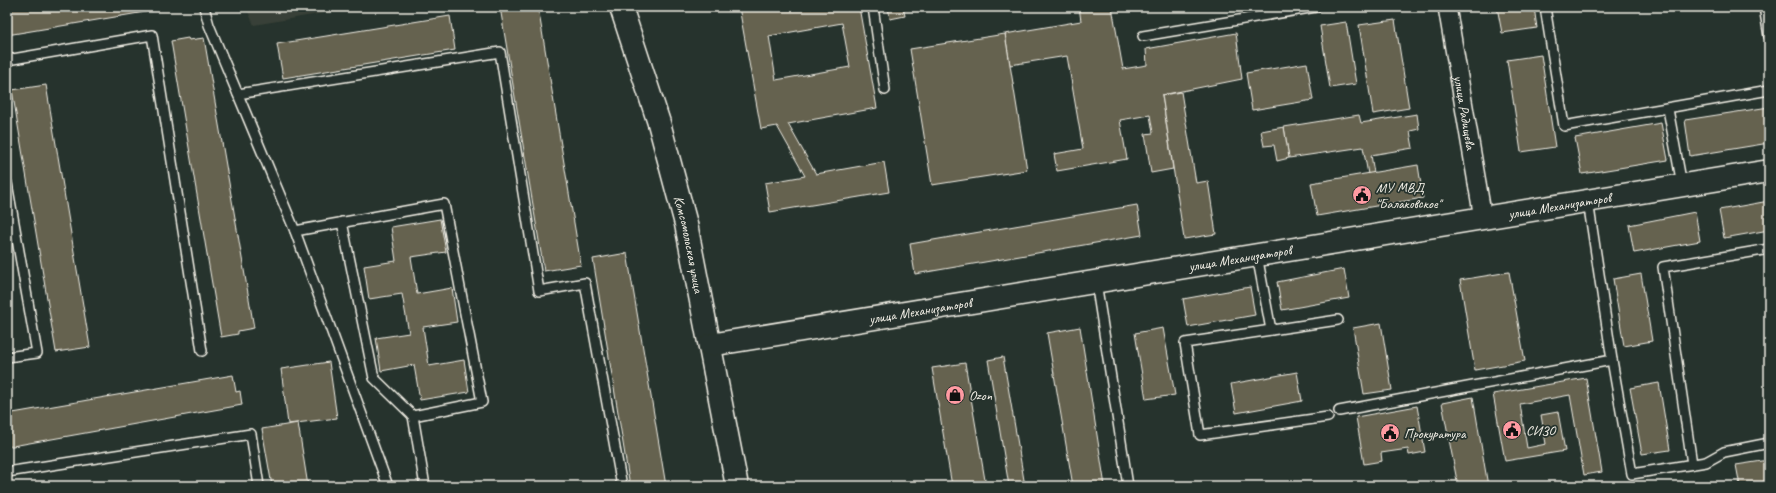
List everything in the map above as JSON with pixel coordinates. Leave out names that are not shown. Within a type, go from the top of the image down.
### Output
[{"type":"street","name":"Комсомольская улица","points":[[621,7],[658,123],[686,224],[737,486]]},
{"type":"street","name":"улица Радищева","points":[[1447,7],[1483,218]]},
{"type":"street","name":"улица Механизаторов","points":[[710,345],[1769,171]]},
{"type":"lane","points":[[204,7],[209,25],[295,231],[388,486]]},
{"type":"lane","points":[[873,7],[885,90]]},
{"type":"lane","points":[[1144,36],[1316,7]]},
{"type":"lane","points":[[1545,7],[1564,126],[1769,90]]},
{"type":"lane","points":[[1764,7],[1769,36]]},
{"type":"lane","points":[[7,60],[152,35],[202,351]]},
{"type":"lane","points":[[238,94],[500,52],[539,291],[585,283],[622,486]]},
{"type":"lane","points":[[1668,108],[1682,185]]},
{"type":"lane","points":[[7,183],[38,354],[7,356]]},
{"type":"lane","points":[[1588,200],[1612,360],[1632,474],[1706,462],[1724,452],[1769,444]]},
{"type":"lane","points":[[295,231],[444,204],[482,402],[413,416]]},
{"type":"lane","points":[[342,222],[374,378],[413,416],[425,486]]},
{"type":"lane","points":[[1692,464],[1663,267],[1769,249]]},
{"type":"lane","points":[[1257,255],[1271,330]]},
{"type":"lane","points":[[1096,281],[1128,486]]},
{"type":"lane","points":[[1328,418],[1200,436],[1184,344],[1338,320]]},
{"type":"lane","points":[[1339,411],[1612,360]]},
{"type":"lane","points":[[7,472],[251,434],[259,486]]},
{"type":"shaded area","points":[[246,7],[359,7],[254,25]]},
{"type":"building","points":[[7,7],[175,7],[7,35]]},
{"type":"building","points":[[500,7],[538,7],[581,265],[544,271]]},
{"type":"building","points":[[739,7],[859,7],[877,108],[788,124],[816,174],[884,162],[889,192],[770,212],[765,183],[805,176],[777,126],[761,129]],"holes":[[[842,23],[850,67],[776,80],[769,36]]]},
{"type":"building","points":[[888,7],[903,7],[905,16],[890,19]]},
{"type":"building","points":[[1079,7],[1112,7],[1123,69],[1147,65],[1146,49],[1236,33],[1242,79],[1162,95],[1173,169],[1151,173],[1145,134],[1153,133],[1150,115],[1120,120],[1127,159],[1057,171],[1054,154],[1083,149],[1067,56],[1010,65],[1005,34],[1081,21]]},
{"type":"building","points":[[1497,7],[1534,7],[1537,28],[1502,33]]},
{"type":"building","points":[[450,16],[455,50],[283,78],[277,44]]},
{"type":"building","points":[[1395,20],[1409,108],[1373,114],[1359,25]]},
{"type":"building","points":[[1346,22],[1356,84],[1330,88],[1320,26]]},
{"type":"building","points":[[1005,34],[1027,170],[932,185],[910,49]]},
{"type":"building","points":[[188,38],[189,40],[204,38],[254,328],[238,331],[238,334],[221,337],[171,41]]},
{"type":"building","points":[[1541,55],[1555,147],[1521,152],[1507,60]]},
{"type":"building","points":[[1307,63],[1313,100],[1252,110],[1246,73]]},
{"type":"building","points":[[46,85],[90,347],[56,352],[12,90]]},
{"type":"building","points":[[1181,92],[1196,183],[1208,181],[1216,234],[1184,239],[1162,95]]},
{"type":"building","points":[[1769,107],[1769,143],[1690,156],[1685,120]]},
{"type":"building","points":[[1417,114],[1419,129],[1410,131],[1413,148],[1371,155],[1374,173],[1368,174],[1363,147],[1289,158],[1284,127],[1359,115],[1361,123]]},
{"type":"building","points":[[1661,123],[1668,160],[1582,174],[1575,138]]},
{"type":"building","points":[[1284,127],[1289,158],[1277,161],[1274,145],[1264,146],[1261,131]]},
{"type":"building","points":[[1418,165],[1423,198],[1317,216],[1311,183]]},
{"type":"building","points":[[1769,201],[1769,230],[1724,238],[1719,210]]},
{"type":"building","points":[[1137,205],[1142,235],[915,274],[910,244]]},
{"type":"building","points":[[1695,212],[1700,241],[1634,253],[1629,225]]},
{"type":"building","points":[[440,219],[446,252],[411,257],[417,294],[452,288],[457,322],[423,327],[429,366],[464,360],[469,392],[420,400],[414,365],[381,371],[376,338],[409,333],[402,294],[369,299],[364,266],[396,261],[391,227]]},
{"type":"building","points":[[627,253],[666,486],[630,486],[593,259]]},
{"type":"building","points":[[1344,269],[1349,298],[1282,310],[1277,282]]},
{"type":"building","points":[[1509,272],[1525,361],[1475,370],[1460,280]]},
{"type":"building","points":[[1641,274],[1652,341],[1624,346],[1613,279]]},
{"type":"building","points":[[1250,287],[1255,315],[1188,327],[1183,299]]},
{"type":"building","points":[[1381,323],[1392,390],[1364,394],[1353,328]]},
{"type":"building","points":[[1080,327],[1105,486],[1073,486],[1047,333]]},
{"type":"building","points":[[1163,328],[1175,395],[1146,399],[1135,333]]},
{"type":"building","points":[[1003,357],[1025,486],[1009,486],[988,360]]},
{"type":"building","points":[[329,362],[337,418],[288,424],[281,369]]},
{"type":"building","points":[[965,363],[986,486],[952,486],[932,368]]},
{"type":"building","points":[[1297,372],[1302,401],[1236,413],[1231,384]]},
{"type":"building","points":[[233,375],[236,392],[240,391],[242,405],[7,447],[7,414]]},
{"type":"building","name":"СИЗО","points":[[1586,378],[1602,472],[1584,475],[1570,395],[1520,404],[1527,448],[1546,444],[1541,415],[1558,412],[1565,451],[1505,461],[1493,394]]},
{"type":"building","points":[[1659,383],[1670,450],[1642,454],[1630,388]]},
{"type":"building","points":[[1473,397],[1488,486],[1458,486],[1442,403]]},
{"type":"building","name":"Прокуратура","points":[[1417,406],[1425,452],[1409,455],[1408,449],[1381,453],[1382,461],[1364,464],[1356,417]]},
{"type":"building","points":[[298,423],[308,486],[272,486],[262,429]]},
{"type":"building","points":[[1769,460],[1769,486],[1740,486],[1736,465]]},
{"type":"place","name":"МУ МВД \"Балаковское\"","points":[[1362,195]]},
{"type":"place","name":"Ozon","points":[[955,395]]},
{"type":"place","name":"СИЗО","points":[[1512,430]]},
{"type":"place","name":"Прокуратура","points":[[1390,433]]}]
